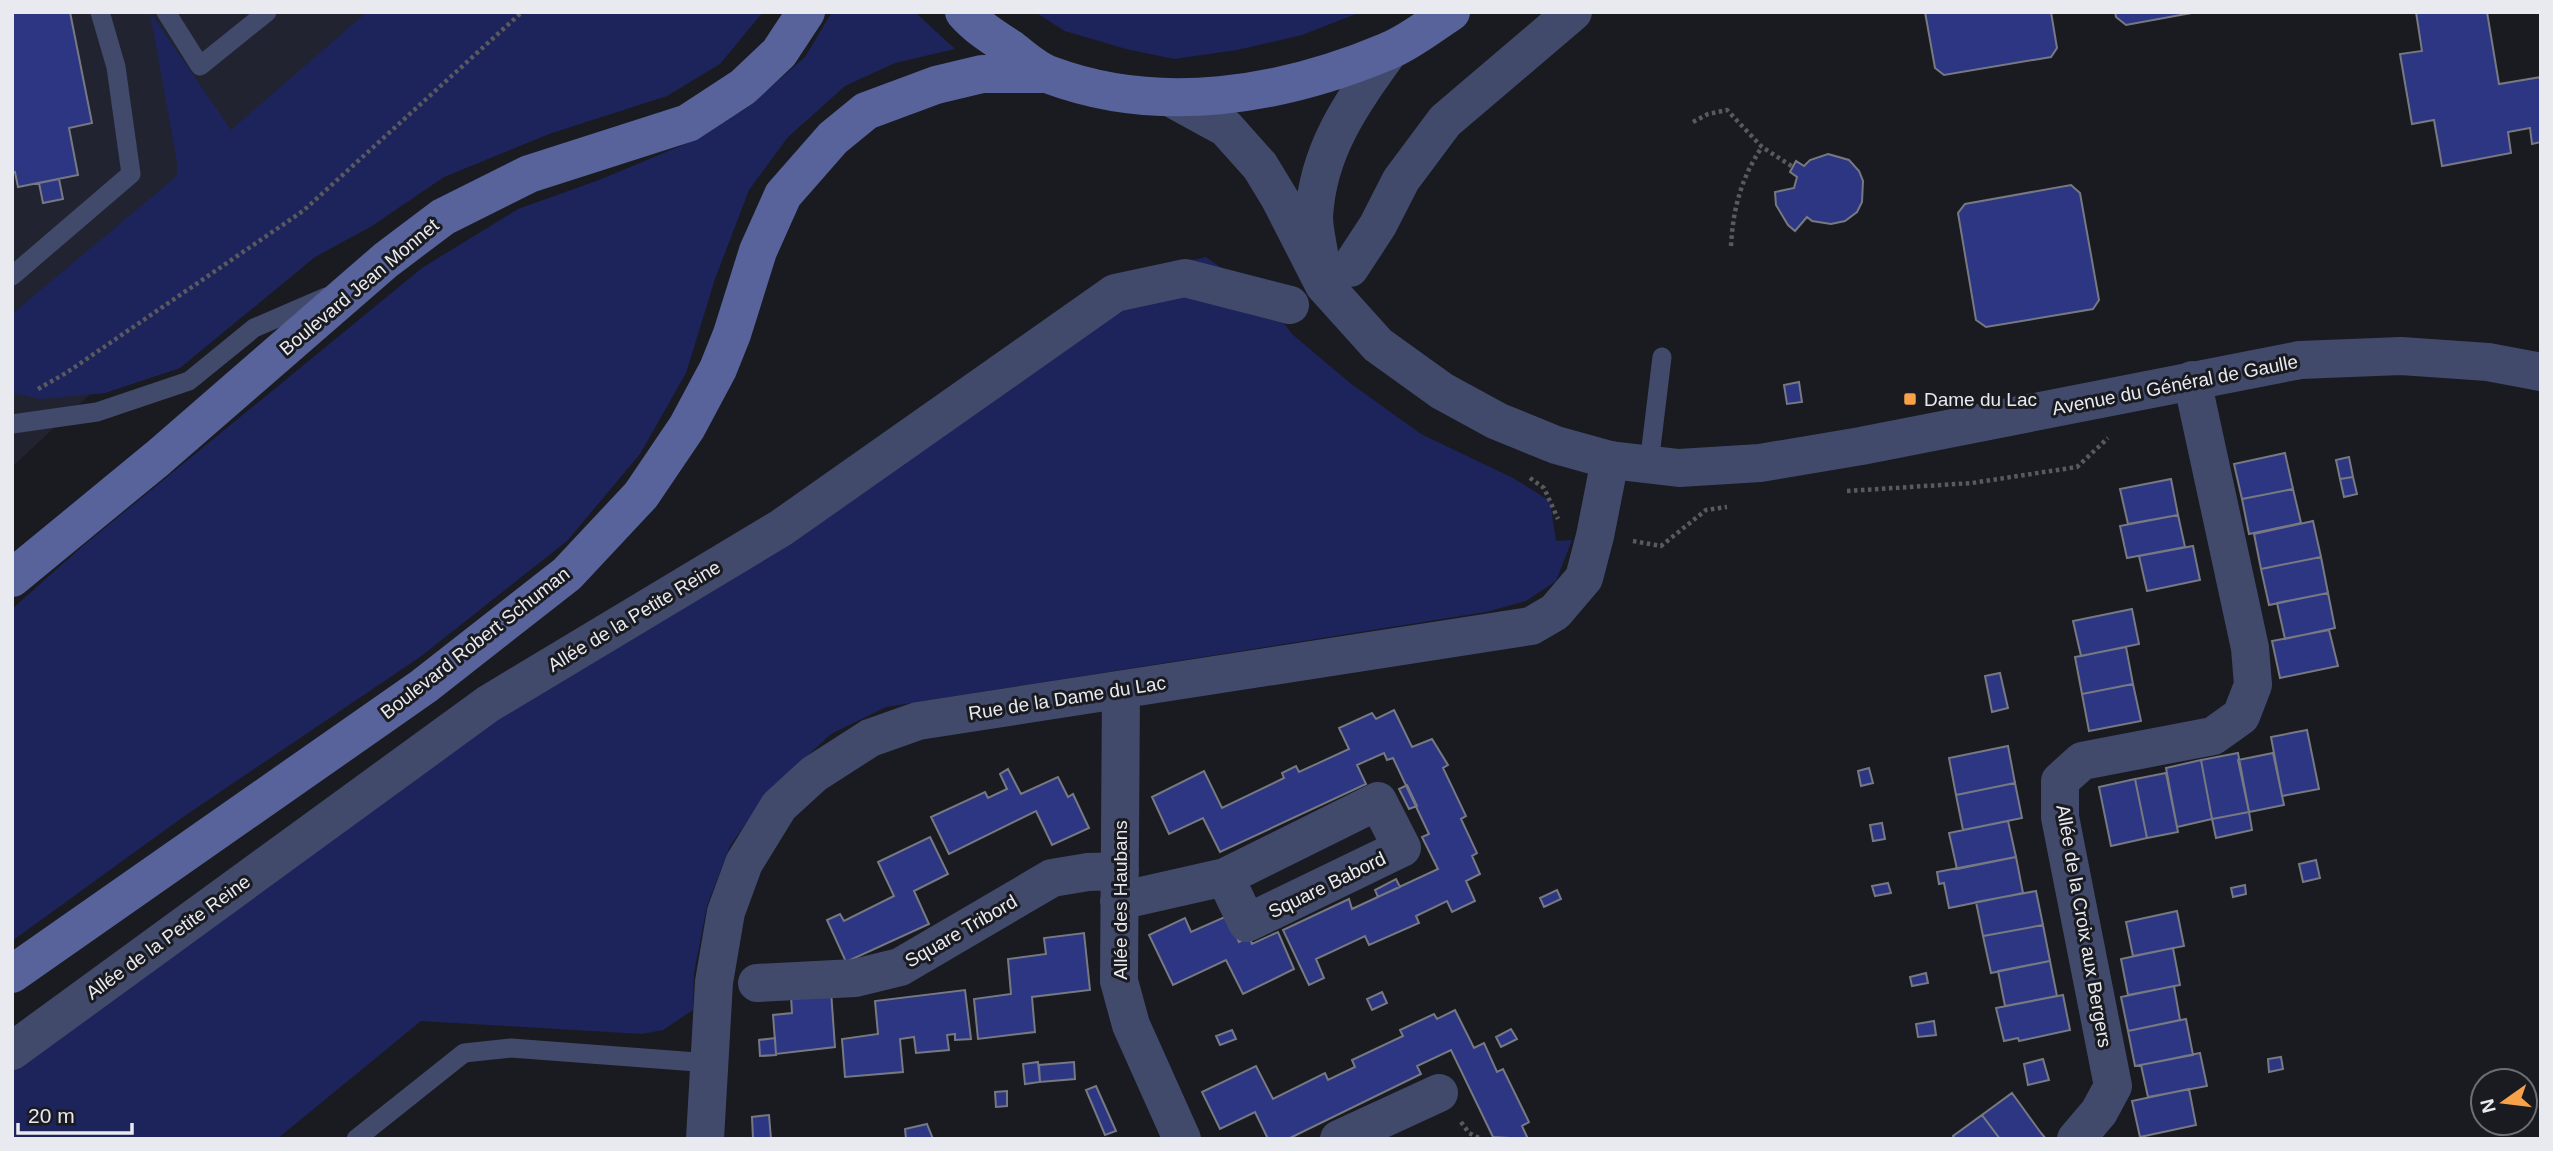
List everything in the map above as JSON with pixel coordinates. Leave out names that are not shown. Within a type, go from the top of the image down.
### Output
[{"type":"main road","name":"Boulevard Jean Monnet","points":[[12,578],[158,458],[359,283],[443,217],[529,174],[688,123],[743,86],[779,52],[806,12]]},
{"type":"main road","points":[[964,12],[975,24],[1047,74],[1118,93],[1173,99],[1244,93],[1296,82],[1390,50],[1451,12]]},
{"type":"main road","name":"Boulevard Robert Schuman","points":[[12,974],[424,686],[567,574],[641,495],[687,427],[718,369],[758,251],[783,195],[833,138],[866,111],[936,85],[982,74],[1047,74]]},
{"type":"street","points":[[1390,50],[1334,134],[1318,178],[1314,219],[1337,276],[1378,225],[1401,180],[1445,121],[1573,12]]},
{"type":"street","name":"Avenue du Général de Gaulle","points":[[1173,99],[1226,128],[1260,166],[1280,199],[1337,276],[1378,345],[1441,391],[1497,421],[1556,446],[1610,460],[1679,468],[1760,463],[1861,446],[2300,360],[2401,356],[2488,362],[2541,372]]},
{"type":"street","name":"Allée de la Petite Reine","points":[[12,1051],[488,704],[780,528],[1115,293],[1185,278],[1290,305]]},
{"type":"street","name":"Allée de la Croix aux Bergers","points":[[2076,1139],[2099,1112],[2113,1086],[2060,817],[2060,781],[2082,761],[2213,736],[2241,716],[2253,685],[2250,648],[2192,380]]},
{"type":"street","name":"Rue de la Dame du Lac","points":[[705,1139],[714,982],[726,912],[744,863],[779,806],[814,774],[870,738],[918,721],[1531,626],[1555,612],[1584,578],[1610,460]]},
{"type":"street","name":"Allée des Haubans","points":[[1121,690],[1119,981],[1131,1025],[1182,1139]]},
{"type":"street","name":"Square Tribord","points":[[757,983],[855,978],[901,967],[1052,878],[1088,872],[1119,886]]},
{"type":"street","points":[[1119,886],[1225,877]]},
{"type":"street","points":[[1339,1139],[1440,1093]]},
{"type":"lane","points":[[12,276],[131,174],[116,67],[100,12]]},
{"type":"lane","points":[[166,12],[200,66],[267,12]]},
{"type":"lane","points":[[13,423],[97,411],[189,382],[254,328],[359,283]]},
{"type":"lane","points":[[1649,464],[1662,357]]},
{"type":"lane","points":[[356,1139],[464,1053],[511,1048],[710,1063]]},
{"type":"path","points":[[36,390],[66,373],[303,211],[522,12]]},
{"type":"path","points":[[1693,122],[1708,114],[1727,110],[1762,147],[1793,167]]},
{"type":"path","points":[[1731,246],[1732,216],[1742,184],[1762,147]]},
{"type":"shaded area","points":[[12,12],[499,12],[12,467]]},
{"type":"shaded area","points":[[150,12],[231,130],[367,12],[763,12],[720,64],[667,96],[549,134],[444,177],[372,226],[315,257],[180,368],[105,393],[40,399],[12,393],[12,314],[177,176],[177,162]]},
{"type":"shaded area","points":[[832,12],[915,12],[955,49],[895,63],[845,86],[788,137],[749,190],[715,279],[686,373],[640,454],[567,541],[420,657],[183,817],[12,941],[12,609],[84,545],[422,268],[518,209],[599,180],[690,142],[748,107],[805,57]]},
{"type":"shaded area","points":[[1035,12],[1361,12],[1302,35],[1237,50],[1174,59],[1126,49],[1065,31]]},
{"type":"shaded area","points":[[1206,257],[1266,299],[1292,334],[1350,383],[1421,434],[1513,478],[1550,501],[1556,541],[1572,540],[1556,581],[1526,601],[1486,612],[886,707],[831,734],[767,793],[730,846],[707,906],[694,973],[693,1010],[663,1030],[642,1034],[421,1021],[277,1139],[12,1139],[12,1040],[1109,279]]},
{"type":"building","points":[[12,12],[70,12],[92,123],[69,128],[78,175],[18,187],[15,172],[12,173]]},
{"type":"building","points":[[1925,12],[2051,12],[2057,48],[2051,57],[1944,75],[1935,68]]},
{"type":"building","points":[[2115,12],[2197,12],[2126,25],[2116,17]]},
{"type":"building","points":[[2416,12],[2487,12],[2499,84],[2541,77],[2541,142],[2532,144],[2530,128],[2508,132],[2511,153],[2442,166],[2434,120],[2412,124],[2400,54],[2422,51]]},
{"type":"building","points":[[1828,154],[1849,160],[1859,171],[1863,181],[1862,202],[1857,212],[1845,221],[1831,224],[1812,221],[1807,217],[1795,231],[1788,225],[1776,205],[1775,192],[1794,188],[1797,177],[1790,172],[1796,161],[1804,166],[1810,160]]},
{"type":"building","points":[[59,179],[63,199],[43,203],[39,183]]},
{"type":"building","points":[[2071,185],[2080,193],[2099,300],[2093,309],[1986,327],[1976,320],[1958,213],[1965,204]]},
{"type":"building","points":[[1799,382],[1802,402],[1787,404],[1784,385]]},
{"type":"building","points":[[2285,453],[2293,489],[2242,499],[2234,464]]},
{"type":"building","points":[[2349,457],[2353,477],[2340,479],[2336,460]]},
{"type":"building","points":[[2353,477],[2357,494],[2344,497],[2340,479]]},
{"type":"building","points":[[2171,479],[2178,515],[2128,524],[2120,489]]},
{"type":"building","points":[[2293,489],[2301,523],[2249,534],[2242,499]]},
{"type":"building","points":[[2178,515],[2185,547],[2127,558],[2120,526]]},
{"type":"building","points":[[2313,521],[2321,557],[2261,569],[2254,534]]},
{"type":"building","points":[[2193,546],[2200,580],[2147,591],[2139,556]]},
{"type":"building","points":[[2321,557],[2328,593],[2269,605],[2261,569]]},
{"type":"building","points":[[2328,593],[2335,628],[2285,639],[2277,603]]},
{"type":"building","points":[[2132,609],[2139,644],[2081,656],[2073,621]]},
{"type":"building","points":[[2329,630],[2338,666],[2280,678],[2272,641]]},
{"type":"building","points":[[2126,647],[2133,684],[2082,694],[2075,657]]},
{"type":"building","points":[[2000,673],[2008,708],[1992,712],[1985,676]]},
{"type":"building","points":[[2133,684],[2141,721],[2089,731],[2082,694]]},
{"type":"building","points":[[1394,710],[1412,747],[1432,739],[1448,765],[1443,768],[1466,816],[1461,819],[1477,853],[1472,856],[1480,874],[1466,881],[1475,901],[1452,912],[1447,901],[1416,916],[1419,923],[1369,945],[1365,936],[1316,959],[1324,978],[1309,985],[1283,930],[1349,899],[1352,909],[1438,869],[1422,837],[1429,834],[1393,758],[1387,760],[1384,753],[1357,765],[1366,784],[1220,852],[1203,818],[1169,834],[1152,797],[1204,771],[1222,808],[1284,778],[1282,773],[1296,766],[1299,772],[1349,749],[1339,728],[1372,713],[1376,719]]},
{"type":"building","points":[[2307,730],[2319,789],[2282,796],[2271,737]]},
{"type":"building","points":[[2008,746],[2015,783],[1956,795],[1949,758]]},
{"type":"building","points":[[2238,753],[2249,812],[2212,819],[2201,760]]},
{"type":"building","points":[[2273,753],[2284,805],[2249,812],[2238,760]]},
{"type":"building","points":[[2201,760],[2212,819],[2177,827],[2166,768]]},
{"type":"building","points":[[1869,768],[1873,783],[1861,786],[1858,771]]},
{"type":"building","points":[[1008,769],[1021,794],[1058,777],[1068,797],[1073,794],[1089,828],[1052,845],[1036,811],[949,854],[931,817],[985,792],[988,798],[1007,789],[1000,774]]},
{"type":"building","points":[[2166,773],[2178,832],[2147,838],[2135,779]]},
{"type":"building","points":[[2135,779],[2147,838],[2111,846],[2099,787]]},
{"type":"building","points":[[2015,783],[2022,818],[1963,830],[1956,795]]},
{"type":"building","points":[[1407,785],[1417,806],[1409,809],[1399,789]]},
{"type":"building","points":[[2249,812],[2252,830],[2216,838],[2212,819]]},
{"type":"building","points":[[2008,821],[2016,857],[1957,869],[1949,833]]},
{"type":"building","points":[[1882,823],[1885,839],[1873,841],[1870,825]]},
{"type":"building","points":[[930,837],[948,874],[914,891],[929,924],[846,962],[827,920],[840,914],[844,921],[894,896],[878,862]]},
{"type":"building","points":[[2016,857],[2023,893],[1949,908],[1944,883],[1939,884],[1937,872]]},
{"type":"building","points":[[2316,860],[2320,878],[2303,882],[2299,864]]},
{"type":"building","points":[[1396,879],[1400,887],[1378,897],[1375,890]]},
{"type":"building","points":[[1888,883],[1891,893],[1875,896],[1872,886]]},
{"type":"building","points":[[2245,885],[2246,894],[2233,897],[2231,888]]},
{"type":"building","points":[[1557,890],[1561,899],[1544,907],[1540,898]]},
{"type":"building","points":[[2036,891],[2043,925],[1983,936],[1976,902]]},
{"type":"building","points":[[2177,911],[2184,946],[2133,956],[2126,922]]},
{"type":"building","points":[[1227,916],[1239,942],[1249,936],[1252,944],[1278,932],[1294,969],[1243,994],[1226,960],[1173,985],[1149,935],[1185,918],[1191,932]]},
{"type":"building","points":[[2043,925],[2050,961],[1991,973],[1983,936]]},
{"type":"building","points":[[1084,933],[1090,990],[1032,997],[1035,1032],[978,1039],[974,999],[1011,994],[1008,959],[1046,954],[1044,938]]},
{"type":"building","points":[[2173,948],[2180,985],[2128,995],[2121,959]]},
{"type":"building","points":[[2050,961],[2057,996],[2005,1006],[1998,971]]},
{"type":"building","points":[[1926,973],[1928,983],[1912,986],[1910,977]]},
{"type":"building","points":[[2174,986],[2180,1020],[2128,1031],[2121,997]]},
{"type":"building","points":[[965,990],[971,1039],[955,1040],[955,1034],[947,1035],[949,1050],[916,1053],[914,1037],[900,1039],[903,1072],[845,1077],[842,1039],[878,1034],[875,1001]]},
{"type":"building","points":[[831,991],[835,1047],[776,1054],[773,1015],[792,1013],[791,996]]},
{"type":"building","points":[[1382,992],[1387,1003],[1372,1010],[1367,999]]},
{"type":"building","points":[[2063,995],[2070,1030],[2019,1041],[2018,1038],[2004,1041],[1996,1008]]},
{"type":"building","points":[[1455,1010],[1474,1048],[1484,1043],[1497,1072],[1503,1069],[1529,1122],[1522,1126],[1528,1139],[1493,1137],[1451,1050],[1417,1066],[1421,1074],[1288,1139],[1268,1139],[1255,1112],[1220,1129],[1202,1092],[1256,1066],[1273,1099],[1325,1073],[1328,1080],[1355,1067],[1352,1060],[1403,1036],[1400,1030],[1434,1014],[1437,1019]]},
{"type":"building","points":[[2186,1019],[2193,1055],[2135,1066],[2128,1031]]},
{"type":"building","points":[[1934,1021],[1936,1035],[1918,1037],[1916,1024]]},
{"type":"building","points":[[1511,1029],[1517,1039],[1501,1047],[1496,1037]]},
{"type":"building","points":[[1232,1030],[1236,1039],[1220,1045],[1216,1036]]},
{"type":"building","points":[[775,1038],[776,1055],[760,1056],[759,1040]]},
{"type":"building","points":[[2200,1053],[2207,1086],[2148,1097],[2141,1065]]},
{"type":"building","points":[[2281,1057],[2283,1069],[2269,1072],[2268,1059]]},
{"type":"building","points":[[2043,1059],[2049,1080],[2028,1085],[2024,1064]]},
{"type":"building","points":[[1038,1062],[1040,1082],[1025,1084],[1023,1064]]},
{"type":"building","points":[[1074,1062],[1075,1079],[1040,1082],[1039,1065]]},
{"type":"building","points":[[1096,1086],[1116,1131],[1105,1135],[1086,1090]]},
{"type":"building","points":[[2189,1089],[2196,1125],[2140,1137],[2132,1101]]},
{"type":"building","points":[[1007,1091],[1007,1106],[996,1107],[995,1092]]},
{"type":"building","points":[[2012,1093],[2046,1139],[2000,1139],[1982,1115]]},
{"type":"building","points":[[769,1115],[771,1139],[753,1139],[752,1117]]},
{"type":"building","points":[[1982,1115],[2000,1139],[1955,1139],[1953,1136]]},
{"type":"building","points":[[927,1124],[933,1139],[906,1139],[905,1129]]},
{"type":"place","name":"Dame du Lac","points":[[1910,399]]}]
